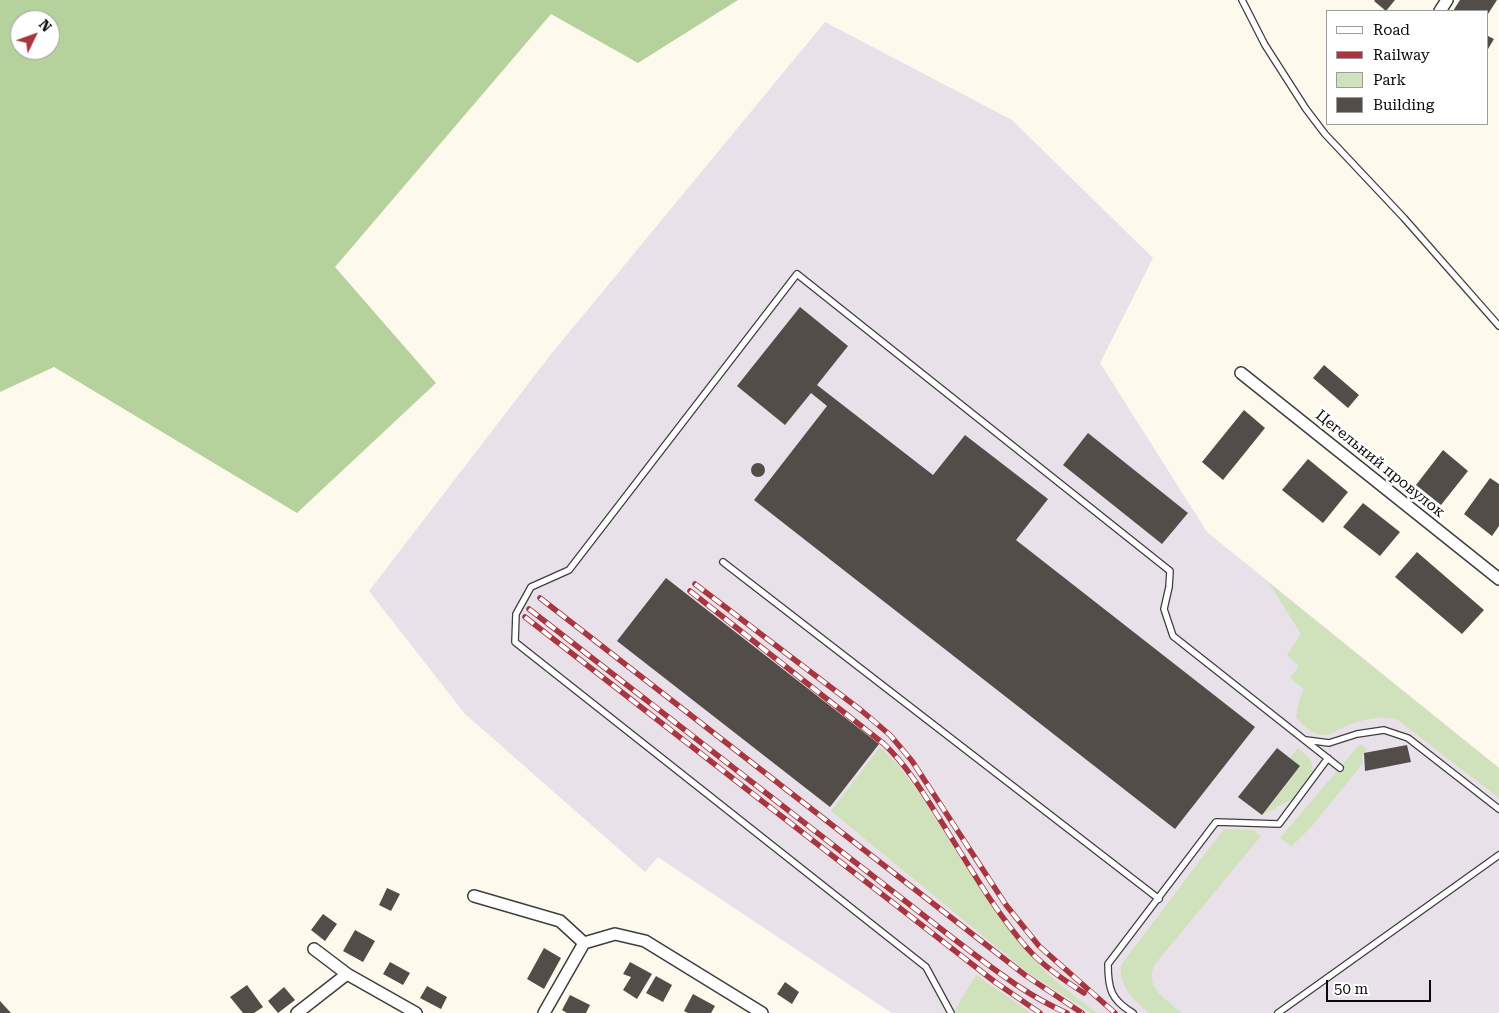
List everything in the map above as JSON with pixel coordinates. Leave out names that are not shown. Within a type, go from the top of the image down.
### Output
[{"type":"street","name":"Цегельний провулок","points":[[1241,373],[1499,579]]},
{"type":"street","points":[[474,896],[560,921],[584,943]]},
{"type":"street","points":[[544,1013],[584,943],[615,934],[644,941],[762,1013]]},
{"type":"street","points":[[314,949],[347,974],[416,1013]]},
{"type":"street","points":[[296,1013],[347,974]]},
{"type":"lane","points":[[1242,0],[1265,45],[1306,109],[1325,134],[1404,218],[1499,326]]},
{"type":"lane","points":[[951,1013],[926,967],[515,642],[516,614],[531,586],[568,570],[797,274],[1170,571],[1164,609],[1173,636],[1340,768]]},
{"type":"lane","points":[[723,562],[1159,899]]},
{"type":"lane","points":[[1306,740],[1329,743],[1357,734],[1384,730],[1408,738],[1499,809]]},
{"type":"lane","points":[[1133,1013],[1114,999],[1108,982],[1108,964],[1216,822],[1278,824],[1328,758]]},
{"type":"lane","points":[[1278,1013],[1499,855]]},
{"type":"shaded area","points":[[825,22],[1012,120],[1153,258],[1100,363],[1207,532],[1499,768],[1499,1013],[892,1013],[658,857],[645,872],[465,714],[369,591],[552,353]]},
{"type":"green space","points":[[0,0],[738,0],[638,63],[551,14],[335,267],[436,383],[297,513],[54,367],[0,392]]},
{"type":"green space","points":[[1269,583],[1499,768],[1499,798],[1398,720],[1386,718],[1367,719],[1326,735],[1315,733],[1303,725],[1296,717],[1299,701],[1304,689],[1290,678],[1299,666],[1287,655],[1301,634]]},
{"type":"green space","points":[[1360,744],[1367,749],[1362,756],[1363,763],[1312,826],[1292,846],[1280,838]]},
{"type":"green space","points":[[880,747],[917,790],[1000,918],[1017,940],[1050,976],[1097,1013],[1091,1013],[1027,972],[831,811]]},
{"type":"green space","points":[[1298,748],[1311,760],[1313,772],[1292,799],[1262,815],[1300,767],[1290,758]]},
{"type":"green space","points":[[1224,829],[1253,830],[1261,836],[1155,964],[1152,972],[1154,986],[1163,997],[1182,1013],[1149,1013],[1128,992],[1122,980],[1121,965]]},
{"type":"green space","points":[[976,975],[1031,1013],[956,1013],[955,1010]]},
{"type":"building","points":[[1375,0],[1395,0],[1387,10]]},
{"type":"building","points":[[1460,0],[1497,0],[1489,12],[1489,10],[1454,10]]},
{"type":"building","points":[[1489,36],[1494,39],[1489,47]]},
{"type":"building","points":[[800,307],[848,346],[817,385],[933,475],[965,435],[1048,499],[1016,540],[1255,727],[1175,829],[754,500],[827,406],[811,393],[785,425],[737,386]]},
{"type":"building","points":[[1324,365],[1359,395],[1348,408],[1313,378]]},
{"type":"building","points":[[1244,410],[1265,428],[1223,480],[1202,462]]},
{"type":"building","points":[[1088,433],[1188,513],[1162,544],[1063,465]]},
{"type":"building","points":[[1443,450],[1468,471],[1441,505],[1416,485]]},
{"type":"building","points":[[1308,459],[1348,492],[1323,523],[1282,490]]},
{"type":"building","points":[[758,463],[763,465],[765,470],[763,475],[758,477],[753,475],[751,470],[753,465]]},
{"type":"building","points":[[1490,478],[1499,484],[1499,526],[1492,536],[1464,514]]},
{"type":"building","points":[[1363,503],[1400,532],[1380,556],[1343,527]]},
{"type":"building","points":[[1417,552],[1484,610],[1462,634],[1395,577]]},
{"type":"building","points":[[666,578],[879,744],[830,807],[617,641]]},
{"type":"building","points":[[1407,745],[1411,762],[1365,771],[1364,753]]},
{"type":"building","points":[[1277,748],[1300,766],[1262,815],[1238,797]]},
{"type":"building","points":[[387,888],[400,894],[391,911],[379,905]]},
{"type":"building","points":[[323,914],[337,924],[325,941],[311,930]]},
{"type":"building","points":[[355,930],[375,941],[363,962],[343,951]]},
{"type":"building","points":[[544,948],[561,958],[544,989],[527,979]]},
{"type":"building","points":[[390,962],[410,973],[403,985],[383,974]]},
{"type":"building","points":[[630,962],[652,974],[637,999],[623,990],[631,977],[623,974]]},
{"type":"building","points":[[656,976],[672,985],[663,1002],[646,993]]},
{"type":"building","points":[[785,982],[799,992],[792,1004],[777,994]]},
{"type":"building","points":[[247,985],[263,1007],[254,1013],[243,1013],[230,997]]},
{"type":"building","points":[[427,986],[447,997],[441,1009],[420,998]]},
{"type":"building","points":[[284,987],[295,1000],[278,1013],[268,1001]]},
{"type":"building","points":[[693,994],[715,1006],[711,1013],[688,1013],[684,1011]]},
{"type":"building","points":[[570,995],[590,1005],[586,1013],[567,1013],[562,1010]]},
{"type":"building","points":[[0,1001],[11,1013],[0,1013]]},
{"type":"railway","points":[[695,584],[862,711],[890,735],[912,761],[1006,905],[1039,946],[1115,1013]]},
{"type":"railway","points":[[690,591],[892,752],[920,789],[981,885],[1015,933],[1040,961],[1084,993]]},
{"type":"railway","points":[[540,598],[1025,975],[1082,1013]]},
{"type":"railway","points":[[529,609],[981,959],[1022,989],[1067,1013]]},
{"type":"railway","points":[[525,617],[995,982],[1040,1013]]}]
